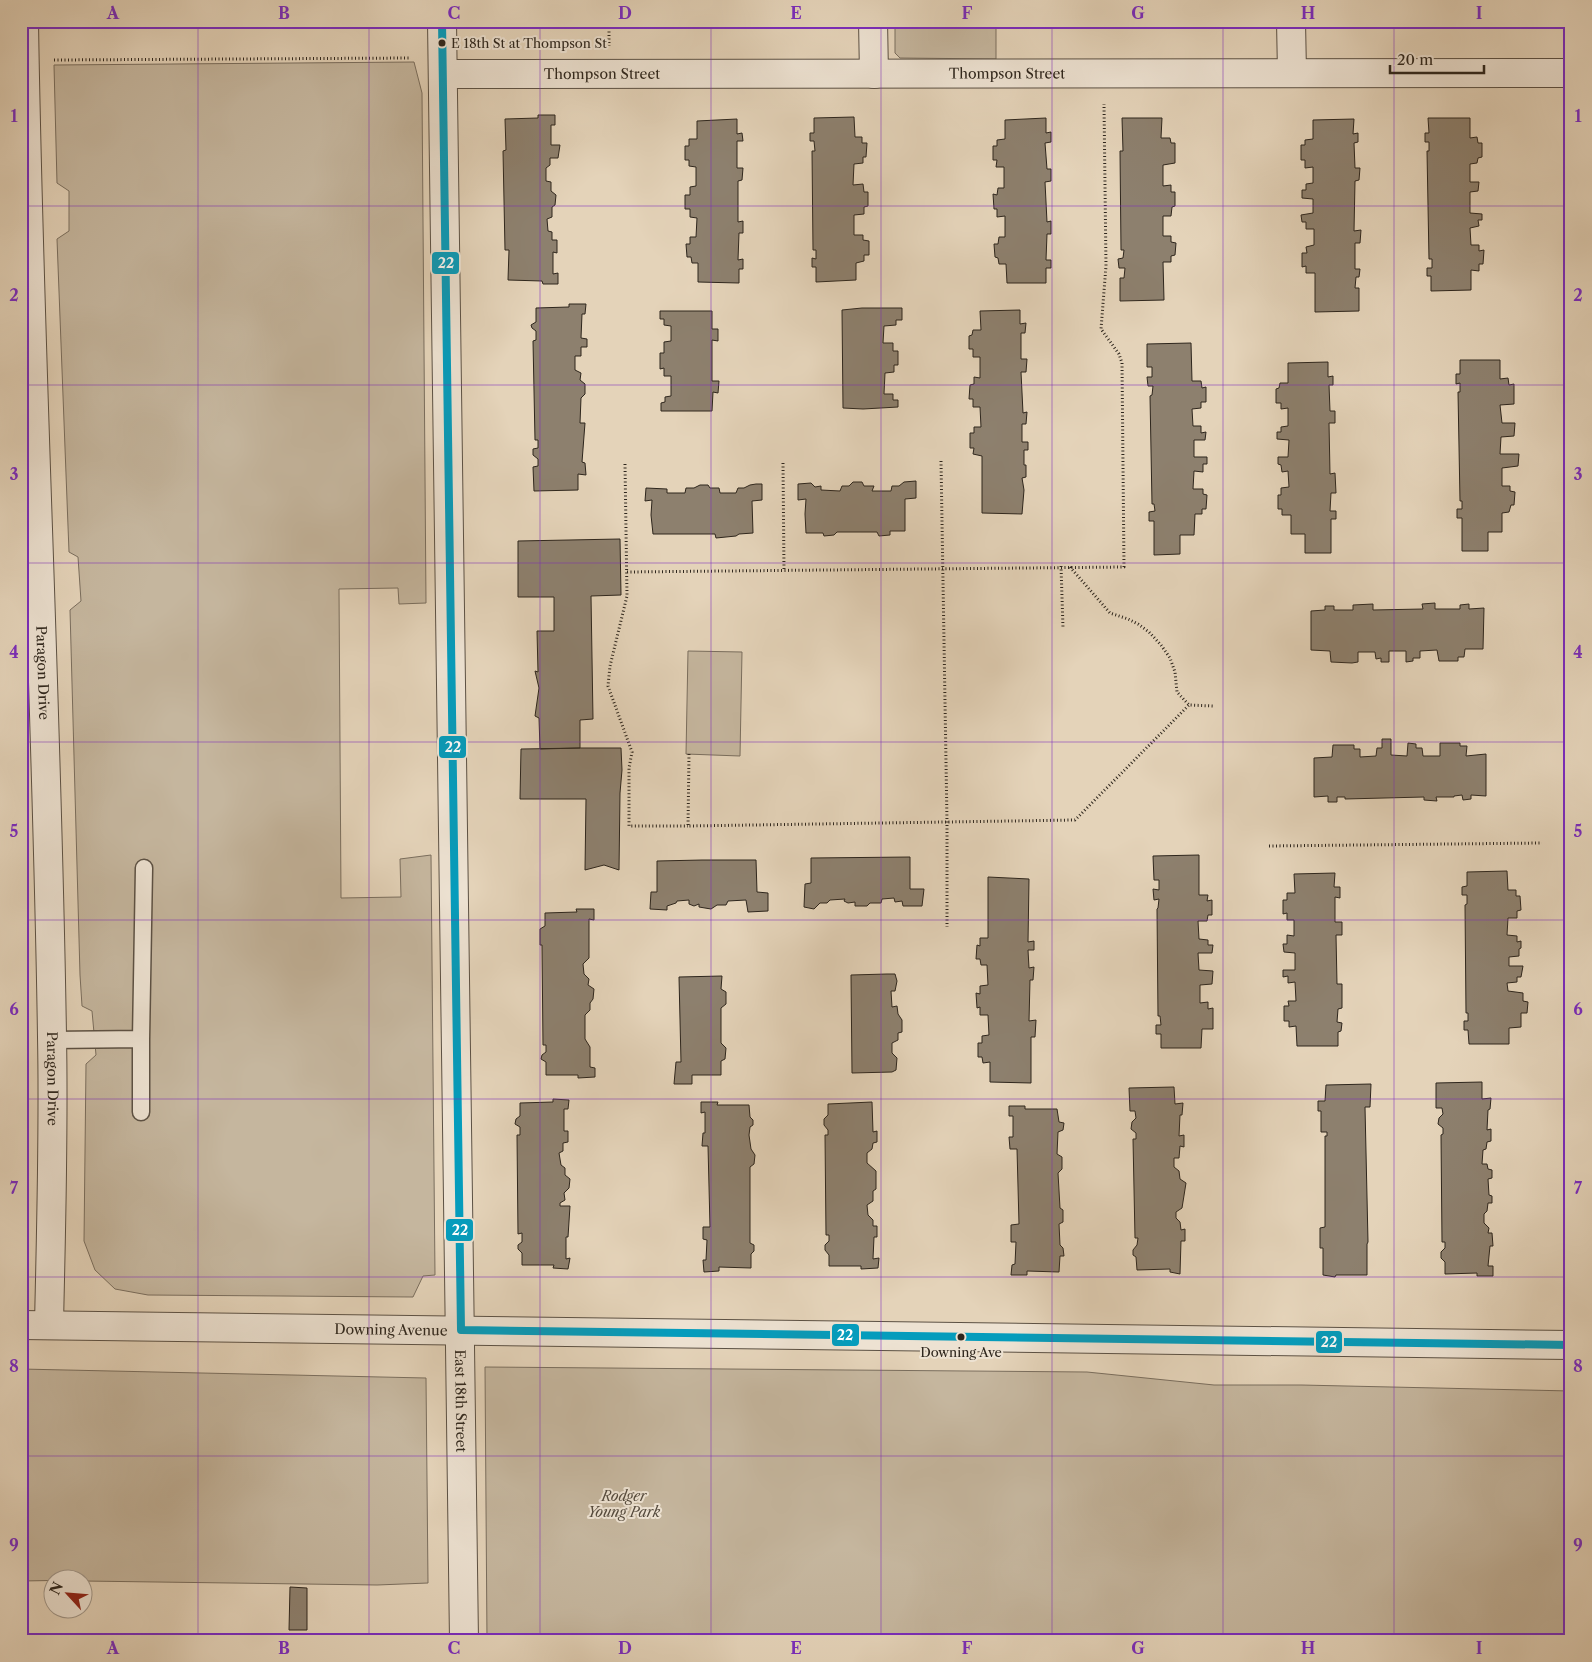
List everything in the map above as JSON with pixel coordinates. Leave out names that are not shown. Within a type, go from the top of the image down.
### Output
[{"type":"street","name":"Paragon Drive","points":[[24,21],[33,424],[40,578],[52,1040],[49,1325]]},
{"type":"street","name":"East 18th Street","points":[[442,21],[464,1641]]},
{"type":"street","points":[[873,21],[874,74]]},
{"type":"street","points":[[1291,21],[1292,73]]},
{"type":"street","name":"Thompson Street","points":[[443,74],[1571,73]]},
{"type":"street","name":"Downing Avenue","points":[[21,1325],[1571,1345]]},
{"type":"lane","points":[[141,1112],[144,868]]},
{"type":"lane","points":[[52,1040],[142,1039]]},
{"type":"path","points":[[608,21],[609,54]]},
{"type":"path","points":[[49,60],[411,58]]},
{"type":"path","points":[[627,572],[1061,566],[1124,567],[1122,363],[1119,354],[1101,329],[1106,266],[1104,96]]},
{"type":"path","points":[[940,461],[947,822],[947,927]]},
{"type":"path","points":[[783,463],[784,570]]},
{"type":"path","points":[[625,464],[626,601],[610,666],[608,686],[632,752],[629,768],[629,826],[1075,820],[1189,705]]},
{"type":"path","points":[[1061,566],[1063,628]]},
{"type":"path","points":[[1070,566],[1110,613],[1128,619],[1150,632],[1170,658],[1175,672],[1177,692],[1189,705],[1213,706]]},
{"type":"path","points":[[688,826],[689,754]]},
{"type":"path","points":[[1269,846],[1542,843]]},
{"type":"green space","points":[[895,21],[996,21],[996,59],[900,58],[895,53]]},
{"type":"green space","points":[[414,62],[422,93],[426,603],[399,604],[398,588],[339,589],[341,898],[401,897],[400,859],[431,855],[435,1275],[423,1276],[413,1297],[148,1295],[115,1289],[95,1270],[84,1241],[86,1064],[96,1055],[92,1011],[82,1006],[80,975],[70,610],[81,601],[78,557],[69,552],[57,239],[69,231],[69,191],[57,183],[54,65]]},
{"type":"green space","points":[[688,651],[742,652],[740,756],[686,754]]},
{"type":"green space","points":[[21,704],[28,989],[21,1003]]},
{"type":"green space","name":"Rodger Young Park","points":[[485,1367],[1087,1372],[1214,1385],[1571,1391],[1571,1641],[487,1641]]},
{"type":"green space","points":[[21,1369],[426,1378],[428,1583],[377,1585],[92,1581],[92,1570],[42,1570],[42,1581],[21,1581]]},
{"type":"building","points":[[642,21],[655,21],[655,24],[642,24]]},
{"type":"building","points":[[655,21],[668,21],[668,24],[655,24]]},
{"type":"building","points":[[538,115],[555,115],[555,125],[551,125],[551,145],[560,145],[558,158],[550,158],[550,165],[546,168],[546,181],[551,182],[551,191],[556,195],[555,205],[552,207],[552,217],[547,219],[548,231],[552,232],[552,240],[557,240],[557,253],[553,252],[553,274],[558,273],[558,284],[543,284],[542,281],[508,280],[509,250],[505,250],[503,151],[506,150],[505,119],[538,118]]},
{"type":"building","points":[[854,117],[855,137],[862,137],[862,143],[867,143],[866,157],[863,157],[863,163],[854,164],[853,185],[863,184],[864,192],[868,192],[868,206],[864,207],[864,214],[854,215],[854,235],[863,235],[863,240],[869,241],[869,255],[864,255],[864,261],[856,263],[856,280],[816,282],[816,267],[812,267],[812,258],[816,259],[816,250],[813,250],[812,151],[815,151],[814,141],[810,141],[810,133],[814,133],[814,118]]},
{"type":"building","points":[[1046,118],[1046,133],[1051,132],[1051,142],[1045,143],[1047,169],[1051,169],[1051,181],[1045,182],[1047,222],[1051,221],[1051,234],[1047,234],[1046,260],[1051,260],[1051,268],[1046,268],[1046,283],[1007,283],[1006,264],[999,264],[998,258],[995,257],[994,244],[998,244],[999,237],[1005,237],[1005,216],[997,217],[997,209],[994,209],[993,194],[997,195],[998,188],[1004,188],[1004,167],[996,167],[997,160],[993,160],[993,146],[997,146],[997,140],[1005,139],[1005,120]]},
{"type":"building","points":[[1122,118],[1162,118],[1161,138],[1170,138],[1171,143],[1175,143],[1175,163],[1163,165],[1163,186],[1171,185],[1171,192],[1175,192],[1175,206],[1172,207],[1171,216],[1163,216],[1163,236],[1171,236],[1171,242],[1176,243],[1175,255],[1171,256],[1171,262],[1163,262],[1164,300],[1120,301],[1120,278],[1124,278],[1125,268],[1119,268],[1118,259],[1123,258],[1124,250],[1121,250],[1120,151],[1123,151]]},
{"type":"building","points":[[1428,118],[1470,118],[1470,138],[1477,137],[1478,143],[1482,143],[1482,157],[1478,158],[1477,163],[1470,164],[1470,182],[1479,182],[1478,191],[1470,192],[1470,213],[1482,214],[1482,220],[1478,220],[1479,226],[1470,228],[1471,245],[1479,245],[1479,251],[1484,250],[1483,264],[1479,264],[1479,271],[1471,270],[1471,290],[1431,291],[1431,276],[1427,276],[1427,268],[1432,268],[1432,259],[1429,259],[1427,151],[1429,151],[1429,142],[1425,142],[1425,133],[1429,133]]},
{"type":"building","points":[[737,119],[737,134],[742,133],[743,141],[737,141],[737,168],[743,168],[742,180],[738,181],[738,222],[743,221],[743,233],[739,233],[738,260],[743,259],[743,269],[739,269],[739,283],[698,282],[698,263],[692,263],[691,257],[687,257],[686,244],[690,244],[690,237],[696,237],[697,218],[690,217],[690,209],[685,209],[685,195],[690,195],[690,187],[696,186],[696,167],[689,166],[689,160],[685,160],[685,146],[689,146],[689,139],[697,139],[697,121]]},
{"type":"building","points":[[1354,119],[1353,134],[1358,133],[1358,142],[1354,143],[1355,168],[1360,168],[1359,180],[1355,181],[1354,231],[1361,230],[1360,243],[1355,243],[1355,269],[1360,269],[1359,277],[1356,277],[1355,288],[1359,288],[1359,311],[1315,312],[1315,273],[1306,273],[1306,266],[1302,267],[1302,253],[1307,253],[1306,247],[1314,245],[1314,229],[1306,229],[1306,222],[1302,222],[1301,215],[1313,213],[1313,199],[1302,198],[1302,190],[1306,190],[1306,184],[1313,183],[1313,167],[1305,168],[1305,160],[1301,160],[1301,145],[1305,145],[1305,140],[1313,139],[1313,120]]},
{"type":"building","points":[[569,304],[586,304],[585,314],[582,314],[581,338],[587,339],[587,347],[581,347],[581,356],[575,356],[575,370],[581,373],[580,380],[585,384],[585,394],[581,398],[580,423],[585,423],[582,462],[585,463],[586,475],[578,474],[578,490],[534,491],[533,467],[538,466],[538,459],[533,455],[533,449],[538,448],[538,440],[535,440],[533,341],[536,340],[536,331],[531,325],[536,322],[536,308],[569,307]]},
{"type":"building","points":[[902,308],[902,320],[896,320],[896,325],[884,326],[883,343],[893,343],[893,351],[898,351],[898,365],[894,365],[894,372],[885,373],[884,394],[893,394],[893,400],[898,400],[898,407],[843,408],[842,310]]},
{"type":"building","points":[[1020,310],[1020,324],[1026,323],[1025,333],[1021,333],[1021,359],[1027,359],[1026,372],[1021,372],[1023,413],[1027,412],[1026,424],[1022,424],[1022,442],[1028,442],[1028,450],[1024,450],[1026,477],[1022,478],[1024,490],[1022,514],[982,513],[982,456],[973,454],[974,448],[970,448],[970,433],[974,433],[974,427],[981,427],[980,407],[973,407],[973,399],[969,399],[970,385],[974,384],[974,377],[980,378],[980,357],[973,357],[973,349],[969,349],[969,336],[972,335],[973,330],[981,330],[980,311]]},
{"type":"building","points":[[660,311],[712,311],[712,329],[718,329],[718,341],[712,340],[712,381],[719,381],[718,393],[713,392],[712,411],[661,411],[661,403],[665,402],[665,397],[671,396],[671,376],[664,376],[664,368],[660,369],[660,353],[664,353],[664,342],[671,341],[671,326],[664,325],[664,319],[660,319]]},
{"type":"building","points":[[1191,343],[1192,381],[1201,381],[1202,388],[1206,387],[1206,402],[1201,402],[1201,408],[1192,409],[1193,426],[1201,426],[1201,433],[1206,432],[1205,440],[1194,440],[1194,457],[1207,457],[1207,464],[1203,464],[1203,472],[1194,471],[1193,489],[1203,489],[1203,494],[1207,495],[1206,509],[1202,509],[1202,514],[1195,514],[1194,535],[1180,535],[1180,554],[1154,555],[1154,521],[1149,521],[1149,512],[1155,511],[1154,504],[1152,504],[1150,396],[1152,395],[1153,386],[1148,386],[1147,377],[1152,377],[1152,367],[1147,367],[1147,344]]},
{"type":"building","points":[[1460,360],[1500,360],[1500,379],[1508,378],[1509,385],[1514,384],[1514,404],[1500,405],[1502,423],[1515,423],[1514,436],[1501,437],[1500,454],[1519,454],[1518,466],[1502,468],[1502,486],[1510,486],[1510,491],[1515,492],[1514,505],[1511,505],[1509,512],[1502,513],[1502,532],[1488,532],[1488,551],[1462,551],[1462,518],[1457,518],[1457,509],[1462,509],[1462,501],[1460,501],[1458,392],[1460,392],[1460,383],[1456,384],[1456,374],[1460,374]]},
{"type":"building","points":[[1328,362],[1328,377],[1333,376],[1333,385],[1329,385],[1330,411],[1335,411],[1335,423],[1329,423],[1330,474],[1335,473],[1336,493],[1331,493],[1330,511],[1336,511],[1336,519],[1331,519],[1331,553],[1305,553],[1305,534],[1291,534],[1291,515],[1282,515],[1282,509],[1278,509],[1278,495],[1281,495],[1281,488],[1289,487],[1288,471],[1282,472],[1281,465],[1278,464],[1278,457],[1288,457],[1289,440],[1277,439],[1277,432],[1281,432],[1281,427],[1288,426],[1288,408],[1281,409],[1281,403],[1276,403],[1276,389],[1279,388],[1280,383],[1288,383],[1288,363]]},
{"type":"building","points":[[916,481],[916,498],[905,499],[905,531],[890,531],[890,535],[879,536],[877,532],[837,532],[834,535],[824,536],[823,533],[806,533],[806,499],[798,500],[798,484],[811,483],[815,487],[821,486],[821,490],[840,491],[842,486],[849,486],[853,482],[862,482],[864,486],[874,486],[872,491],[891,491],[892,486]]},
{"type":"building","points":[[762,484],[762,500],[752,501],[753,533],[716,538],[715,534],[653,534],[652,500],[645,501],[646,488],[667,489],[667,493],[685,493],[686,488],[708,485],[710,488],[719,488],[720,493],[736,493],[738,488]]},
{"type":"building","points":[[620,539],[621,595],[591,596],[593,719],[580,720],[580,748],[540,749],[539,718],[535,716],[539,688],[535,671],[538,672],[537,631],[554,631],[554,597],[518,597],[518,541]]},
{"type":"building","points":[[1435,603],[1435,609],[1460,609],[1460,605],[1469,604],[1469,609],[1484,608],[1483,649],[1465,649],[1464,657],[1458,657],[1458,661],[1439,661],[1437,650],[1420,651],[1420,658],[1413,658],[1413,661],[1406,662],[1406,651],[1389,651],[1389,662],[1381,662],[1381,658],[1376,659],[1375,652],[1358,652],[1358,662],[1352,663],[1331,662],[1330,651],[1311,650],[1311,611],[1325,610],[1325,606],[1334,606],[1334,610],[1353,610],[1353,605],[1373,604],[1373,610],[1423,609],[1422,604]]},
{"type":"building","points":[[1382,739],[1391,739],[1391,755],[1407,756],[1408,743],[1416,744],[1416,748],[1422,748],[1423,756],[1440,756],[1440,743],[1460,743],[1460,746],[1467,746],[1466,756],[1486,754],[1486,796],[1471,795],[1471,799],[1463,800],[1462,795],[1436,797],[1437,801],[1424,800],[1424,797],[1345,799],[1345,797],[1337,797],[1337,802],[1328,802],[1328,796],[1314,797],[1314,758],[1332,757],[1333,745],[1354,745],[1354,749],[1360,749],[1360,757],[1376,756],[1377,748],[1382,748]]},
{"type":"building","points":[[621,748],[619,870],[604,865],[585,870],[586,799],[520,799],[521,749]]},
{"type":"building","points":[[1199,855],[1199,895],[1208,895],[1207,901],[1212,900],[1212,915],[1208,915],[1207,921],[1198,921],[1199,939],[1208,940],[1208,945],[1213,945],[1212,953],[1198,953],[1199,970],[1213,971],[1212,984],[1200,985],[1200,1003],[1208,1002],[1208,1009],[1213,1008],[1213,1029],[1202,1029],[1201,1048],[1161,1048],[1161,1034],[1156,1034],[1156,1025],[1161,1025],[1160,1016],[1158,1016],[1157,909],[1159,899],[1154,900],[1153,889],[1159,890],[1159,880],[1154,880],[1153,856]]},
{"type":"building","points":[[910,857],[910,889],[924,889],[922,906],[903,906],[902,901],[895,902],[894,898],[882,899],[881,903],[870,903],[867,906],[855,906],[855,902],[848,903],[844,901],[845,899],[820,903],[814,909],[804,907],[805,884],[811,883],[811,858]]},
{"type":"building","points":[[756,860],[757,892],[768,893],[768,911],[748,912],[746,900],[728,901],[726,905],[717,905],[711,909],[699,907],[699,904],[694,906],[689,904],[689,900],[677,901],[667,906],[667,910],[650,909],[651,892],[657,892],[657,861]]},
{"type":"building","points":[[1507,871],[1508,890],[1516,890],[1516,896],[1520,896],[1521,910],[1517,911],[1517,918],[1508,918],[1507,935],[1517,936],[1517,942],[1521,941],[1519,956],[1509,957],[1509,966],[1523,966],[1521,977],[1517,977],[1517,982],[1507,983],[1508,991],[1523,993],[1523,1001],[1528,1002],[1527,1013],[1521,1013],[1521,1027],[1509,1028],[1509,1044],[1469,1044],[1468,1030],[1464,1030],[1464,1021],[1468,1021],[1468,1013],[1466,1013],[1465,905],[1467,904],[1467,895],[1462,895],[1462,887],[1467,886],[1467,872]]},
{"type":"building","points":[[1335,873],[1334,887],[1340,887],[1340,898],[1335,897],[1335,922],[1342,922],[1342,935],[1336,935],[1337,984],[1342,984],[1342,1008],[1338,1009],[1337,1022],[1342,1023],[1341,1031],[1338,1032],[1338,1046],[1297,1046],[1296,1026],[1289,1027],[1289,1021],[1284,1021],[1284,1006],[1289,1006],[1288,1001],[1296,1001],[1295,982],[1288,983],[1288,976],[1283,977],[1283,970],[1295,970],[1295,953],[1284,952],[1283,944],[1287,944],[1287,935],[1294,936],[1294,920],[1287,920],[1287,913],[1283,914],[1283,900],[1287,900],[1287,893],[1295,893],[1294,874]]},
{"type":"building","points":[[988,877],[1029,879],[1028,942],[1034,941],[1034,950],[1028,950],[1029,968],[1034,967],[1033,980],[1030,980],[1029,1021],[1036,1020],[1035,1037],[1031,1037],[1031,1083],[990,1082],[990,1062],[983,1063],[982,1057],[978,1057],[978,1043],[982,1043],[982,1036],[989,1035],[988,1015],[980,1015],[980,1007],[977,1008],[976,993],[980,994],[980,986],[988,985],[987,965],[981,965],[980,959],[976,959],[977,945],[980,946],[980,938],[988,938]]},
{"type":"building","points":[[576,909],[594,909],[594,920],[589,919],[589,958],[583,964],[584,974],[589,979],[588,985],[594,989],[590,1010],[585,1015],[585,1039],[590,1047],[590,1067],[595,1068],[595,1077],[578,1078],[578,1075],[546,1075],[546,1062],[541,1059],[542,1055],[546,1052],[546,1045],[543,1045],[542,945],[540,945],[540,929],[545,926],[545,913],[577,912]]},
{"type":"building","points":[[895,974],[897,981],[895,991],[891,991],[892,1007],[897,1006],[898,1014],[902,1020],[902,1032],[898,1033],[898,1040],[892,1043],[892,1053],[897,1058],[896,1070],[892,1072],[852,1073],[851,975]]},
{"type":"building","points":[[722,976],[721,989],[726,992],[726,1004],[721,1008],[721,1043],[726,1048],[725,1059],[721,1061],[721,1075],[692,1075],[692,1084],[674,1084],[676,1062],[681,1062],[679,977]]},
{"type":"building","points":[[1482,1082],[1482,1099],[1491,1098],[1487,1130],[1491,1129],[1491,1141],[1487,1142],[1486,1149],[1483,1150],[1482,1164],[1487,1164],[1488,1169],[1492,1170],[1492,1178],[1488,1179],[1489,1195],[1492,1196],[1492,1203],[1488,1203],[1487,1211],[1484,1214],[1484,1223],[1489,1228],[1488,1233],[1492,1233],[1493,1246],[1490,1246],[1488,1266],[1493,1266],[1493,1276],[1477,1276],[1477,1273],[1445,1274],[1445,1262],[1441,1258],[1441,1252],[1445,1248],[1445,1242],[1442,1242],[1441,1135],[1443,1134],[1443,1128],[1438,1124],[1439,1118],[1443,1114],[1442,1108],[1436,1108],[1436,1083]]},
{"type":"building","points":[[1371,1084],[1370,1107],[1365,1107],[1367,1275],[1336,1275],[1335,1277],[1323,1275],[1323,1248],[1320,1248],[1320,1228],[1325,1227],[1325,1136],[1327,1136],[1327,1132],[1321,1132],[1321,1111],[1318,1111],[1318,1101],[1325,1101],[1326,1085]]},
{"type":"building","points":[[1174,1087],[1175,1104],[1183,1103],[1182,1115],[1180,1115],[1179,1136],[1184,1135],[1184,1147],[1180,1146],[1179,1158],[1174,1158],[1174,1167],[1179,1171],[1180,1179],[1186,1183],[1182,1208],[1176,1212],[1176,1218],[1180,1222],[1181,1230],[1185,1229],[1185,1241],[1181,1241],[1180,1274],[1170,1272],[1170,1269],[1137,1270],[1136,1257],[1133,1255],[1138,1238],[1135,1238],[1133,1139],[1136,1139],[1136,1133],[1131,1129],[1132,1122],[1136,1118],[1135,1111],[1130,1111],[1129,1088]]},
{"type":"building","points":[[553,1099],[569,1100],[568,1109],[564,1109],[564,1131],[568,1131],[568,1142],[563,1143],[563,1151],[559,1153],[561,1165],[565,1168],[565,1175],[570,1179],[569,1188],[564,1193],[565,1200],[560,1203],[560,1206],[570,1206],[568,1237],[566,1237],[566,1259],[570,1258],[568,1269],[553,1268],[554,1265],[522,1265],[522,1253],[518,1249],[518,1245],[522,1242],[522,1233],[518,1234],[517,1135],[520,1135],[520,1127],[515,1124],[516,1119],[520,1116],[520,1103],[553,1102]]},
{"type":"building","points":[[701,1102],[718,1102],[717,1105],[749,1105],[753,1125],[750,1127],[749,1135],[751,1149],[755,1155],[754,1164],[750,1167],[750,1243],[754,1245],[754,1251],[751,1254],[751,1268],[719,1267],[719,1271],[704,1272],[703,1260],[706,1260],[707,1240],[703,1239],[703,1227],[710,1227],[708,1146],[702,1146],[703,1133],[705,1133],[705,1112],[701,1113]]},
{"type":"building","points":[[872,1102],[873,1132],[877,1131],[877,1142],[873,1143],[872,1149],[867,1153],[867,1163],[876,1171],[876,1189],[873,1191],[873,1201],[867,1205],[868,1215],[873,1220],[873,1226],[877,1226],[877,1237],[874,1237],[873,1259],[879,1258],[878,1268],[861,1269],[861,1266],[829,1266],[829,1255],[825,1250],[825,1245],[829,1241],[829,1235],[826,1235],[825,1135],[828,1135],[828,1130],[824,1125],[824,1119],[828,1115],[828,1104]]},
{"type":"building","points":[[1009,1106],[1025,1106],[1025,1109],[1057,1109],[1059,1122],[1064,1123],[1063,1130],[1058,1132],[1057,1154],[1062,1157],[1062,1169],[1058,1173],[1060,1208],[1063,1210],[1063,1222],[1059,1224],[1060,1245],[1063,1248],[1064,1256],[1060,1256],[1059,1272],[1027,1271],[1027,1275],[1011,1275],[1012,1265],[1015,1264],[1016,1242],[1011,1242],[1011,1225],[1019,1224],[1017,1149],[1010,1149],[1009,1137],[1013,1137],[1013,1116],[1009,1116]]},
{"type":"building","points":[[290,1587],[307,1588],[307,1630],[289,1630]]},
{"type":"building","points":[[1182,1639],[1212,1639],[1212,1641],[1182,1641]]},
{"type":"transit line","name":"22","points":[[442,21],[461,1330],[1571,1345]]},
{"type":"place","name":"E 18th St at Thompson St","points":[[442,43]]},
{"type":"place","name":"Downing Ave","points":[[961,1337]]}]
